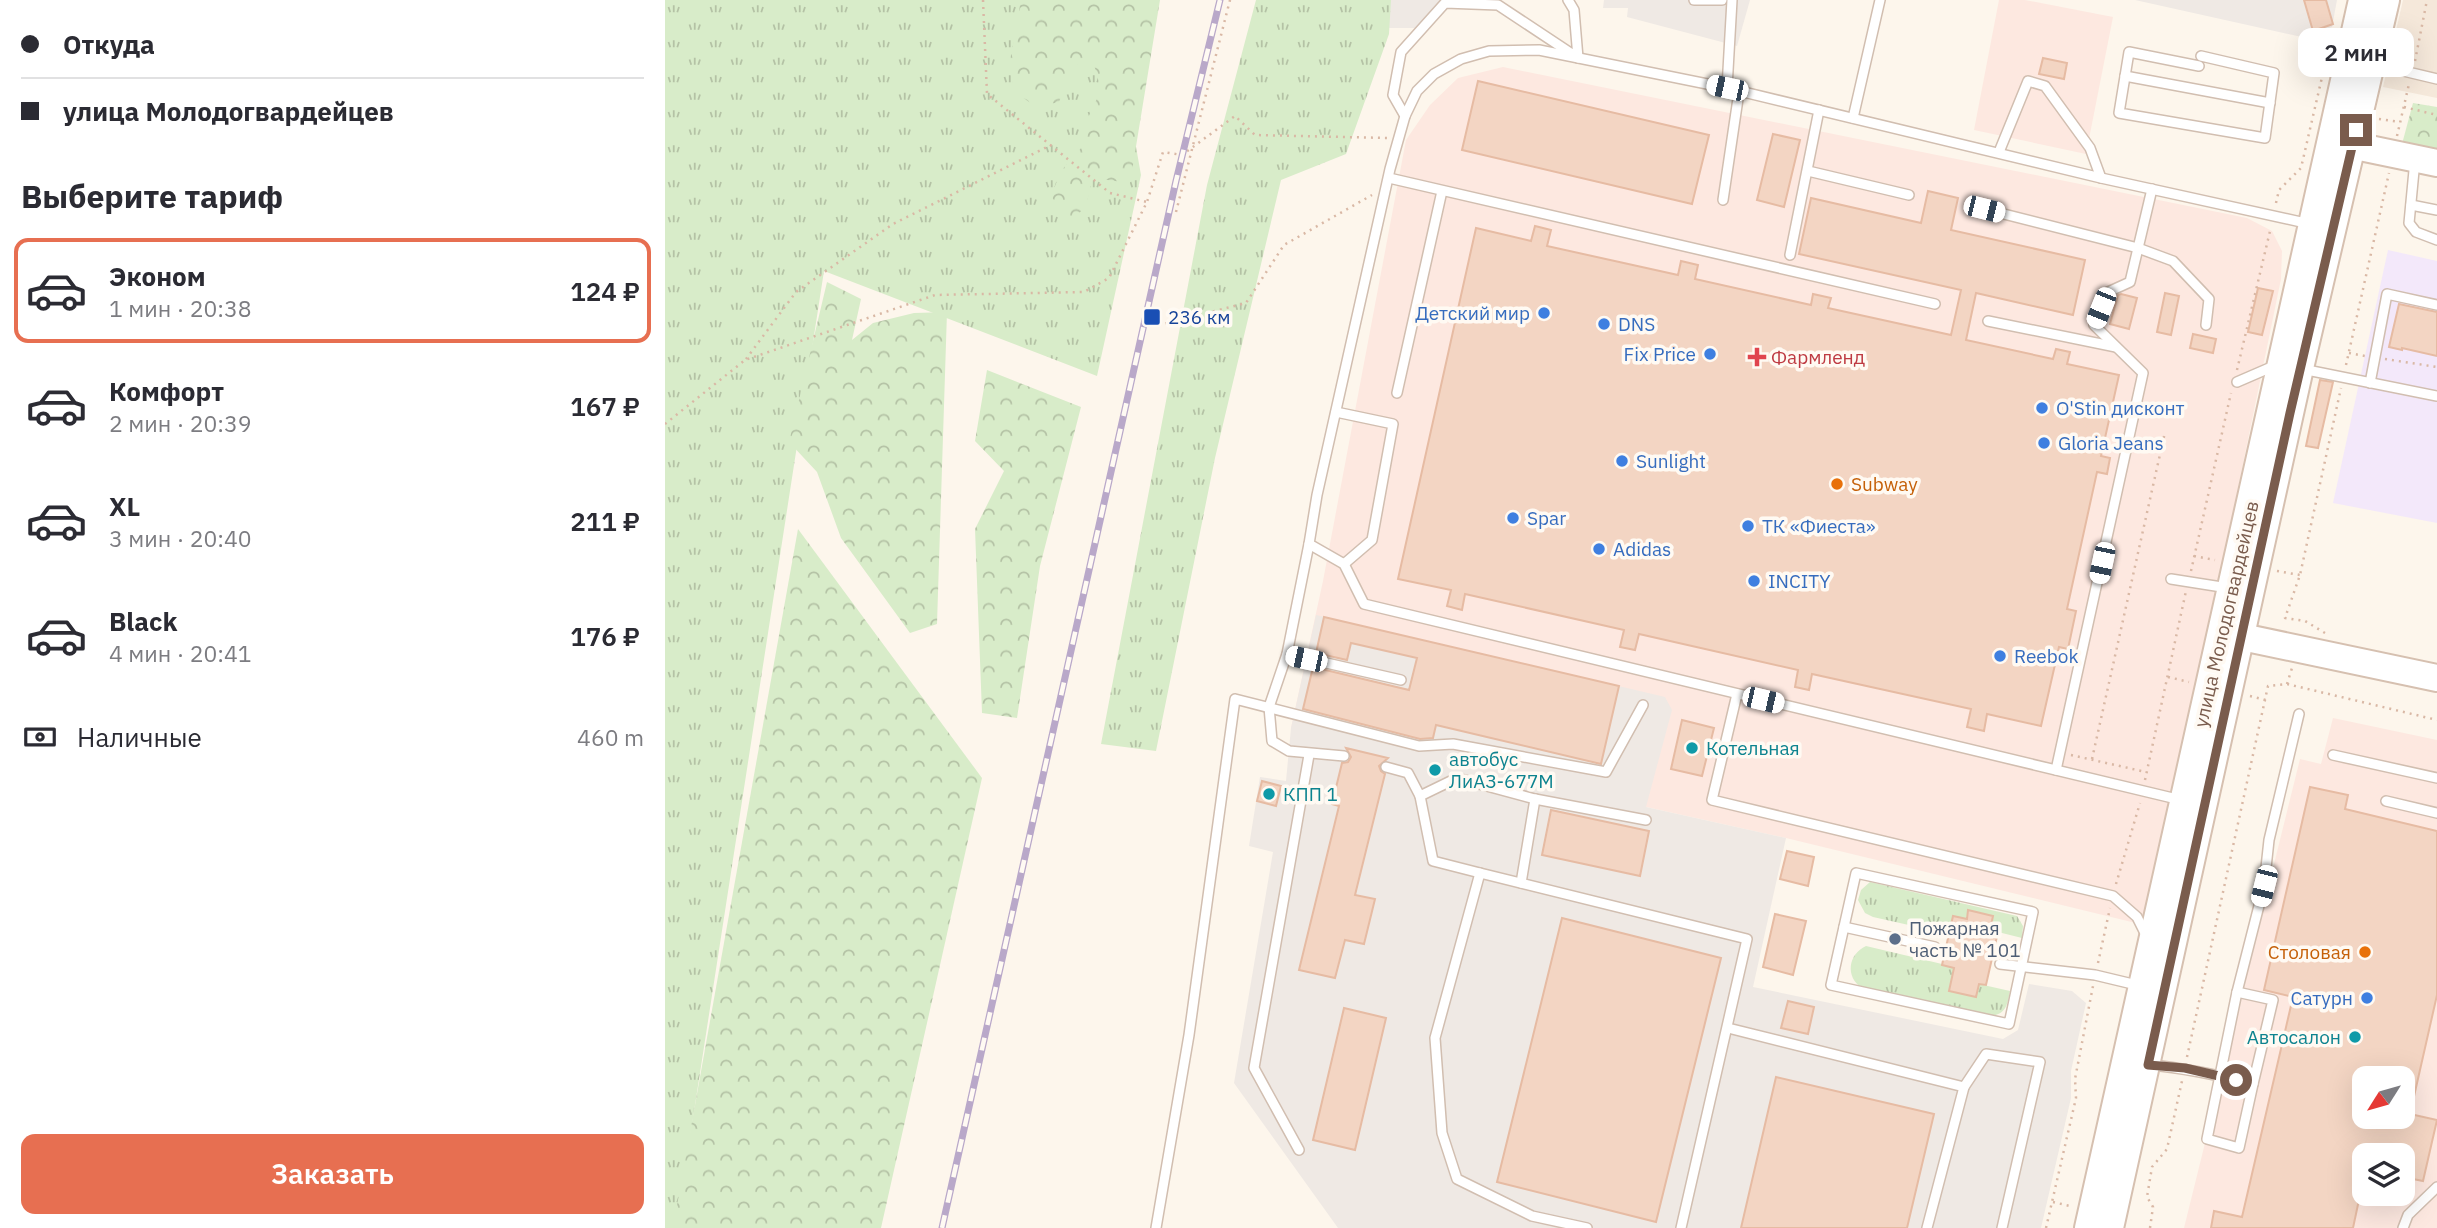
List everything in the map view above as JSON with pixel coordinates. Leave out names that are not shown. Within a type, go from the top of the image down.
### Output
[{"type":"main road","name":"улица Молодогвардейцев","points":[[2360,61],[2362,0]]},
{"type":"main road","name":"улица Молодогвардейцев","points":[[2110,1228],[2137,1063],[2291,365],[2360,61],[2386,0]]},
{"type":"main road","name":"улица Молодогвардейцев","points":[[2088,1228],[2137,1063],[2143,986],[2151,945],[2185,801],[2231,634],[2231,589],[2291,365],[2311,225],[2341,143]]},
{"type":"main road","points":[[2341,143],[2415,158]]},
{"type":"main road","points":[[2231,634],[2437,678]]},
{"type":"lane","points":[[1568,0],[1574,10],[1579,58]]},
{"type":"lane","points":[[1694,0],[1722,0]]},
{"type":"lane","points":[[1727,88],[1732,0]]},
{"type":"lane","points":[[1853,118],[1880,0]]},
{"type":"lane","points":[[1405,116],[1393,95],[1401,52],[1445,3],[1498,5],[1579,58]]},
{"type":"lane","points":[[1344,756],[1309,755],[1289,751],[1272,741],[1269,706],[1287,654],[1336,412],[1405,116],[1417,91],[1434,74],[1461,59],[1489,51],[1539,50],[1727,88],[2152,190],[2311,225]]},
{"type":"lane","points":[[2199,66],[2129,52],[2119,113],[2265,138],[2274,73],[2201,56]]},
{"type":"lane","points":[[2360,61],[2437,79]]},
{"type":"lane","points":[[2125,76],[2270,103]]},
{"type":"lane","points":[[1999,152],[2028,81],[2045,86],[2090,148],[2101,178]]},
{"type":"lane","points":[[1723,200],[1739,92]]},
{"type":"lane","points":[[1790,255],[1819,110]]},
{"type":"lane","points":[[2415,158],[2409,223],[2416,232],[2437,240]]},
{"type":"lane","points":[[1808,171],[1909,195]]},
{"type":"lane","points":[[1389,178],[1935,304]]},
{"type":"lane","points":[[2056,770],[2143,373],[2094,325],[2108,292],[2130,282],[2152,190]]},
{"type":"lane","points":[[1397,393],[1442,191]]},
{"type":"lane","points":[[2410,205],[2437,210]]},
{"type":"lane","points":[[1984,209],[2138,248],[2173,261],[2209,299],[2206,325]]},
{"type":"lane","points":[[2370,383],[2387,294],[2437,305]]},
{"type":"lane","points":[[1988,321],[2116,347]]},
{"type":"lane","points":[[2237,382],[2291,365],[2437,396]]},
{"type":"lane","points":[[1336,412],[1393,424],[1372,540],[1344,564]]},
{"type":"lane","points":[[1309,544],[1344,564],[1364,604],[2185,801]]},
{"type":"lane","points":[[2171,579],[2231,589]]},
{"type":"lane","points":[[1287,654],[1401,680]]},
{"type":"lane","points":[[1737,694],[1712,800],[2112,896],[2137,917],[2151,945]]},
{"type":"lane","points":[[1156,1228],[1189,1035],[1235,699],[1419,746],[1453,744],[1607,772],[1643,705]]},
{"type":"lane","points":[[2237,992],[2273,1000],[2239,1148],[2207,1139],[2237,992],[2264,886],[2269,840],[2299,714]]},
{"type":"lane","points":[[1299,1150],[1254,1068],[1309,755]]},
{"type":"lane","points":[[2333,755],[2437,778]]},
{"type":"lane","points":[[1386,767],[1408,773],[1420,796],[1433,861],[1747,939],[1681,1228]]},
{"type":"lane","points":[[1420,796],[1457,778],[1535,799],[1646,820]]},
{"type":"lane","points":[[1521,883],[1535,799]]},
{"type":"lane","points":[[2386,801],[2437,813]]},
{"type":"lane","points":[[1480,873],[1435,1038],[1442,1133],[1457,1179],[1532,1216],[1587,1228]]},
{"type":"lane","points":[[1856,873],[2033,912],[2022,965],[2009,1024],[1831,985],[1856,873]]},
{"type":"lane","points":[[1844,927],[1935,947]]},
{"type":"lane","points":[[2000,964],[2095,975],[2143,986]]},
{"type":"lane","points":[[1728,1028],[1964,1087]]},
{"type":"lane","points":[[1927,1228],[1964,1087],[1986,1054],[2039,1062],[2002,1228]]},
{"type":"lane","points":[[2137,1063],[2185,1068],[2253,1084]]},
{"type":"lane","points":[[2403,1228],[2407,1215],[2437,1187]]},
{"type":"path","points":[[983,0],[987,94],[1110,193],[1147,202]]},
{"type":"path","points":[[1176,212],[1230,0]]},
{"type":"path","points":[[2305,621],[2285,618],[2300,575],[2349,353],[2415,158],[2403,107],[2427,0]]},
{"type":"path","points":[[2046,1228],[2076,1098],[2075,1079],[2112,896],[2143,791],[2188,582],[2279,190],[2301,168],[2333,27]]},
{"type":"path","points":[[2403,107],[2437,115]]},
{"type":"path","points":[[745,360],[935,295],[1084,292],[1108,278],[1147,202],[1163,152],[1182,155],[1235,116],[1255,135],[1399,139]]},
{"type":"path","points":[[665,424],[745,360],[796,292],[893,224],[1051,145]]},
{"type":"path","points":[[1152,321],[1163,324],[1246,303],[1284,245],[1367,196],[1386,191]]},
{"type":"path","points":[[2349,353],[2437,368]]},
{"type":"path","points":[[2092,759],[2165,432]]},
{"type":"path","points":[[2150,1228],[2153,1207],[2147,1197],[2152,1167],[2167,1149],[2267,686],[2287,684],[2437,720]]},
{"type":"path","points":[[2060,752],[2147,772]]},
{"type":"shaded area","points":[[1382,0],[1441,0],[1417,28],[1379,28]]},
{"type":"shaded area","points":[[1604,0],[1750,0],[1737,46],[1627,17],[1628,8],[1603,8]]},
{"type":"shaded area","points":[[1999,0],[2025,0],[2113,17],[2086,154],[1974,130]]},
{"type":"shaded area","points":[[2135,0],[2337,0],[2332,27],[2302,37]]},
{"type":"shaded area","points":[[2403,0],[2437,0],[2437,98],[2383,87]]},
{"type":"shaded area","points":[[1503,67],[2247,218],[2272,231],[2282,251],[2281,279],[2148,926],[1786,838],[1291,728],[1323,581],[1406,140],[1430,105],[1458,78]]},
{"type":"shaded area","points":[[2388,250],[2437,261],[2437,523],[2333,503]]},
{"type":"shaded area","points":[[1316,615],[1665,697],[1672,710],[1646,807],[1786,838],[1753,987],[2003,1039],[2018,1030],[2029,984],[2072,991],[2086,1003],[2071,1071],[2071,1098],[2041,1228],[1338,1228],[1234,1083],[1273,852],[1249,846],[1260,777],[1286,781],[1291,728]]},
{"type":"shaded area","points":[[2333,718],[2437,740],[2437,1228],[2184,1228],[2300,759],[2321,764]]},
{"type":"green space","points":[[665,0],[1110,0],[1141,175],[1097,376],[824,271],[676,1228],[665,1228]]},
{"type":"green space","points":[[1021,0],[1160,0],[1130,183],[1093,178],[1085,208],[1069,221],[1051,196],[1061,171],[1082,147],[1087,120],[1101,90],[1090,50],[1070,74],[1059,102],[1036,107],[1014,91],[1009,66]]},
{"type":"green space","points":[[1256,0],[1391,0],[1389,34],[1346,154],[1281,180],[1215,458],[1156,751],[1101,744],[1207,185]]},
{"type":"green space","points":[[2413,103],[2437,107],[2437,150],[2402,144]]},
{"type":"green space","points":[[827,282],[861,299],[852,340],[873,323],[914,313],[947,312],[937,624],[910,633],[841,538],[817,472],[789,442]]},
{"type":"green space","points":[[987,370],[1081,407],[1040,566],[1017,718],[982,713],[975,529],[1004,471],[975,441]]},
{"type":"green space","points":[[798,529],[982,778],[881,1228],[673,1228]]},
{"type":"green space","points":[[1870,882],[2017,916],[2023,926],[2022,938],[1990,930],[1993,916],[1969,910],[1967,919],[1953,916],[1949,934],[1873,917],[1865,913],[1858,900],[1861,890]]},
{"type":"green space","points":[[1866,946],[1942,964],[1954,968],[1979,984],[2010,991],[2006,1007],[1993,1016],[1862,988],[1853,978],[1851,966],[1855,954]]},
{"type":"building","points":[[2304,0],[2326,0],[2333,24],[2313,31]]},
{"type":"building","points":[[2043,58],[2067,63],[2064,79],[2039,74]]},
{"type":"building","points":[[1478,81],[1709,135],[1692,204],[1462,150]]},
{"type":"building","points":[[1773,134],[1800,140],[1784,207],[1757,200]]},
{"type":"building","name":"ТК «Фиеста»","points":[[1928,191],[1958,198],[1951,230],[2085,260],[2073,315],[1976,293],[1966,340],[2053,359],[2056,349],[2070,352],[2067,364],[2119,375],[2101,456],[2110,458],[2107,474],[2097,472],[2067,609],[2076,611],[2068,649],[2059,647],[2041,726],[1987,714],[1984,731],[1967,727],[1971,709],[1812,674],[1809,690],[1795,687],[1798,670],[1639,634],[1635,650],[1620,647],[1624,630],[1465,594],[1462,610],[1447,606],[1451,590],[1398,579],[1476,228],[1531,241],[1535,226],[1551,230],[1547,246],[1678,275],[1681,261],[1698,265],[1695,279],[1811,305],[1813,294],[1831,298],[1828,308],[1951,335],[1961,290],[1799,254],[1811,198],[1921,223]]},
{"type":"building","points":[[2258,288],[2273,291],[2262,335],[2248,332]]},
{"type":"building","points":[[2165,293],[2179,296],[2171,335],[2157,332]]},
{"type":"building","points":[[2118,295],[2137,298],[2129,329],[2110,324]]},
{"type":"building","points":[[2399,304],[2437,312],[2437,356],[2389,347]]},
{"type":"building","points":[[2193,334],[2216,339],[2213,353],[2190,348]]},
{"type":"building","points":[[2320,380],[2333,382],[2318,448],[2306,446]]},
{"type":"building","points":[[1324,617],[1619,686],[1601,764],[1436,725],[1433,738],[1420,739],[1303,709],[1313,667],[1409,690],[1417,658],[1351,643],[1347,660],[1316,653]]},
{"type":"building","name":"Котельная","points":[[1682,720],[1714,728],[1702,776],[1671,769]]},
{"type":"building","points":[[1346,748],[1388,758],[1379,766],[1385,774],[1355,895],[1375,899],[1364,944],[1345,940],[1335,978],[1299,970],[1339,806],[1332,804],[1342,763],[1348,762],[1351,757]]},
{"type":"building","name":"КПП 1","points":[[1262,781],[1281,786],[1276,806],[1257,801]]},
{"type":"building","name":"Автосалон","points":[[2310,787],[2348,795],[2345,809],[2437,831],[2437,995],[2415,1092],[2415,1066],[2352,1066],[2352,1129],[2415,1129],[2415,1115],[2437,1120],[2423,1181],[2415,1179],[2415,1143],[2352,1143],[2352,1206],[2358,1206],[2353,1228],[2211,1228],[2214,1211],[2242,1217],[2293,997],[2264,990]]},
{"type":"building","points":[[1551,810],[1649,831],[1640,876],[1542,855]]},
{"type":"building","points":[[1787,851],[1814,857],[1808,886],[1780,879]]},
{"type":"building","points":[[1968,910],[1993,916],[1990,930],[1998,932],[1986,985],[1979,984],[1976,997],[1949,991],[1954,968],[1942,965],[1953,916],[1967,919]]},
{"type":"building","points":[[1775,914],[1806,921],[1793,975],[1763,967]]},
{"type":"building","points":[[1562,918],[1721,958],[1656,1222],[1497,1182]]},
{"type":"building","points":[[1788,1001],[1814,1007],[1808,1034],[1781,1028]]},
{"type":"building","points":[[1344,1008],[1386,1018],[1355,1150],[1313,1140]]},
{"type":"building","points":[[1776,1077],[1934,1114],[1907,1228],[1741,1228]]},
{"type":"railway","points":[[942,1228],[1176,181],[1220,0]]},
{"type":"place","name":"Детский мир","points":[[1544,313]]},
{"type":"place","name":"236 км","points":[[1152,317]]},
{"type":"place","name":"DNS","points":[[1604,324]]},
{"type":"place","name":"Fix Price","points":[[1710,354]]},
{"type":"place","name":"Фармленд","points":[[1757,357]]},
{"type":"place","name":"O'Stin дисконт","points":[[2042,408]]},
{"type":"place","name":"Gloria Jeans","points":[[2044,443]]},
{"type":"place","name":"Sunlight","points":[[1622,461]]},
{"type":"place","name":"Subway","points":[[1837,484]]},
{"type":"place","name":"Spar","points":[[1513,518]]},
{"type":"place","name":"ТК «Фиеста»","points":[[1748,526]]},
{"type":"place","name":"Adidas","points":[[1599,549]]},
{"type":"place","name":"INCITY","points":[[1754,581]]},
{"type":"place","name":"Reebok","points":[[2000,656]]},
{"type":"place","name":"Котельная","points":[[1692,748]]},
{"type":"place","name":"автобус ЛиАЗ-677М","points":[[1435,770]]},
{"type":"place","name":"КПП 1","points":[[1269,794]]},
{"type":"place","name":"Пожарная часть № 101","points":[[1895,939]]},
{"type":"place","name":"Столовая","points":[[2365,952]]},
{"type":"place","name":"Сатурн","points":[[2367,998]]},
{"type":"place","name":"Автосалон","points":[[2355,1037]]},
{"type":"route","points":[[2236,1080],[2185,1068],[2148,1065],[2290,413],[2356,130]]}]
